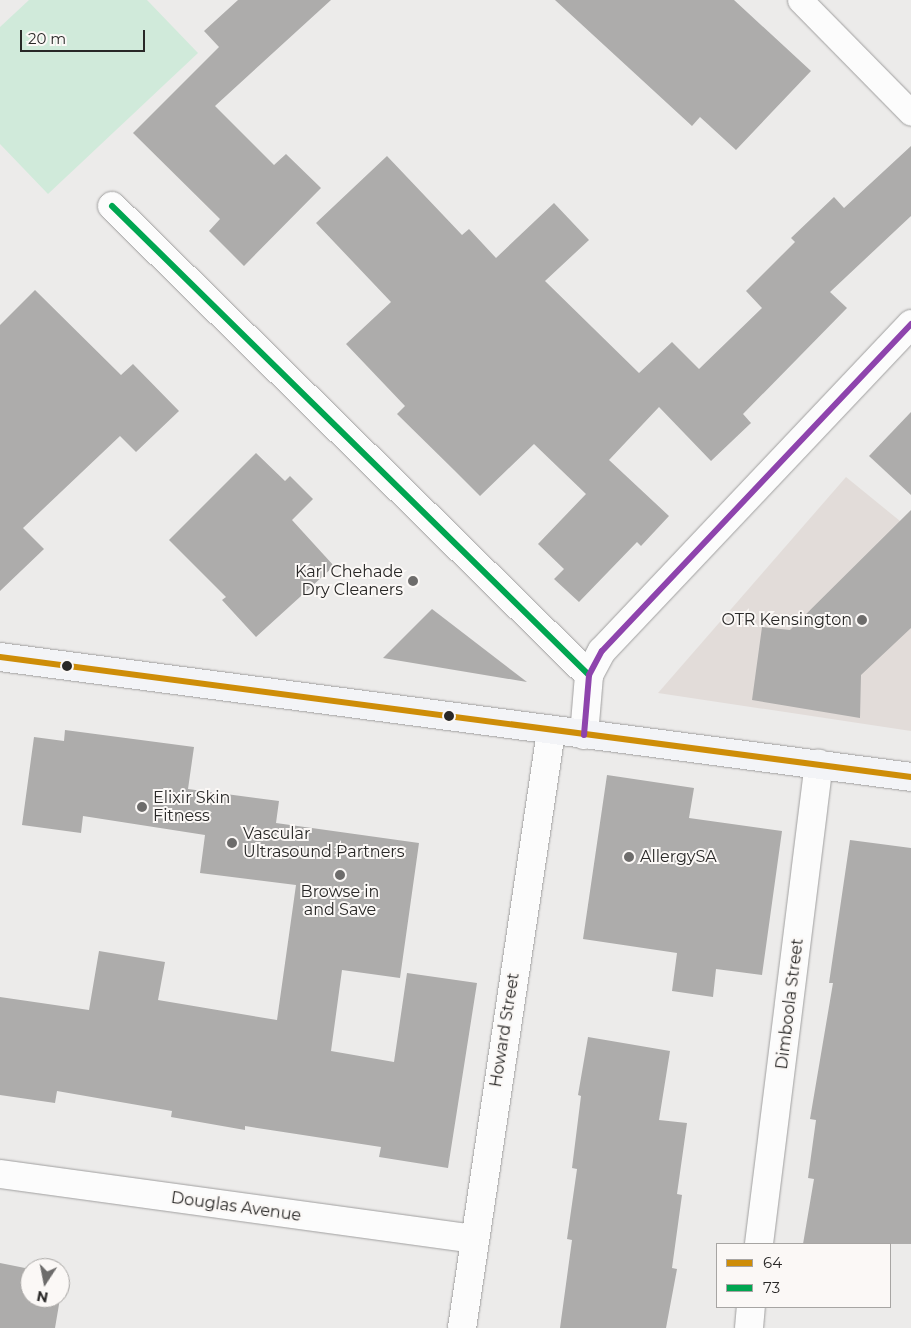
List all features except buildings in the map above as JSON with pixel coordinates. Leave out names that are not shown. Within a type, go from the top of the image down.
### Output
[{"type":"main road","points":[[0,657],[551,732],[911,777]]},
{"type":"street","points":[[112,206],[589,675]]},
{"type":"street","points":[[584,736],[589,675],[602,651],[911,324]]},
{"type":"street","name":"Howard Street","points":[[462,1328],[473,1239],[551,732]]},
{"type":"street","name":"Dimboola Street","points":[[759,1243],[819,764]]},
{"type":"street","name":"Douglas Avenue","points":[[0,1174],[473,1239]]},
{"type":"street","points":[[749,1328],[752,1308]]},
{"type":"lane","points":[[800,0],[911,113]]},
{"type":"shaded area","points":[[846,477],[911,530],[911,731],[658,693]]},
{"type":"green space","points":[[29,0],[147,0],[198,53],[48,194],[0,144],[0,27]]},
{"type":"transit line","name":"73","points":[[112,206],[589,675]]},
{"type":"transit line","points":[[584,735],[589,675],[602,651],[911,324]]},
{"type":"transit line","name":"64","points":[[0,657],[911,777]]},
{"type":"place","name":"Karl Chehade Dry Cleaners","points":[[413,581]]},
{"type":"place","name":"OTR Kensington","points":[[862,620]]},
{"type":"place","name":"Elixir Skin Fitness","points":[[142,807]]},
{"type":"place","name":"Vascular Ultrasound Partners","points":[[232,843]]},
{"type":"place","name":"AllergySA","points":[[629,857]]},
{"type":"place","name":"Browse in and Save","points":[[340,875]]}]
